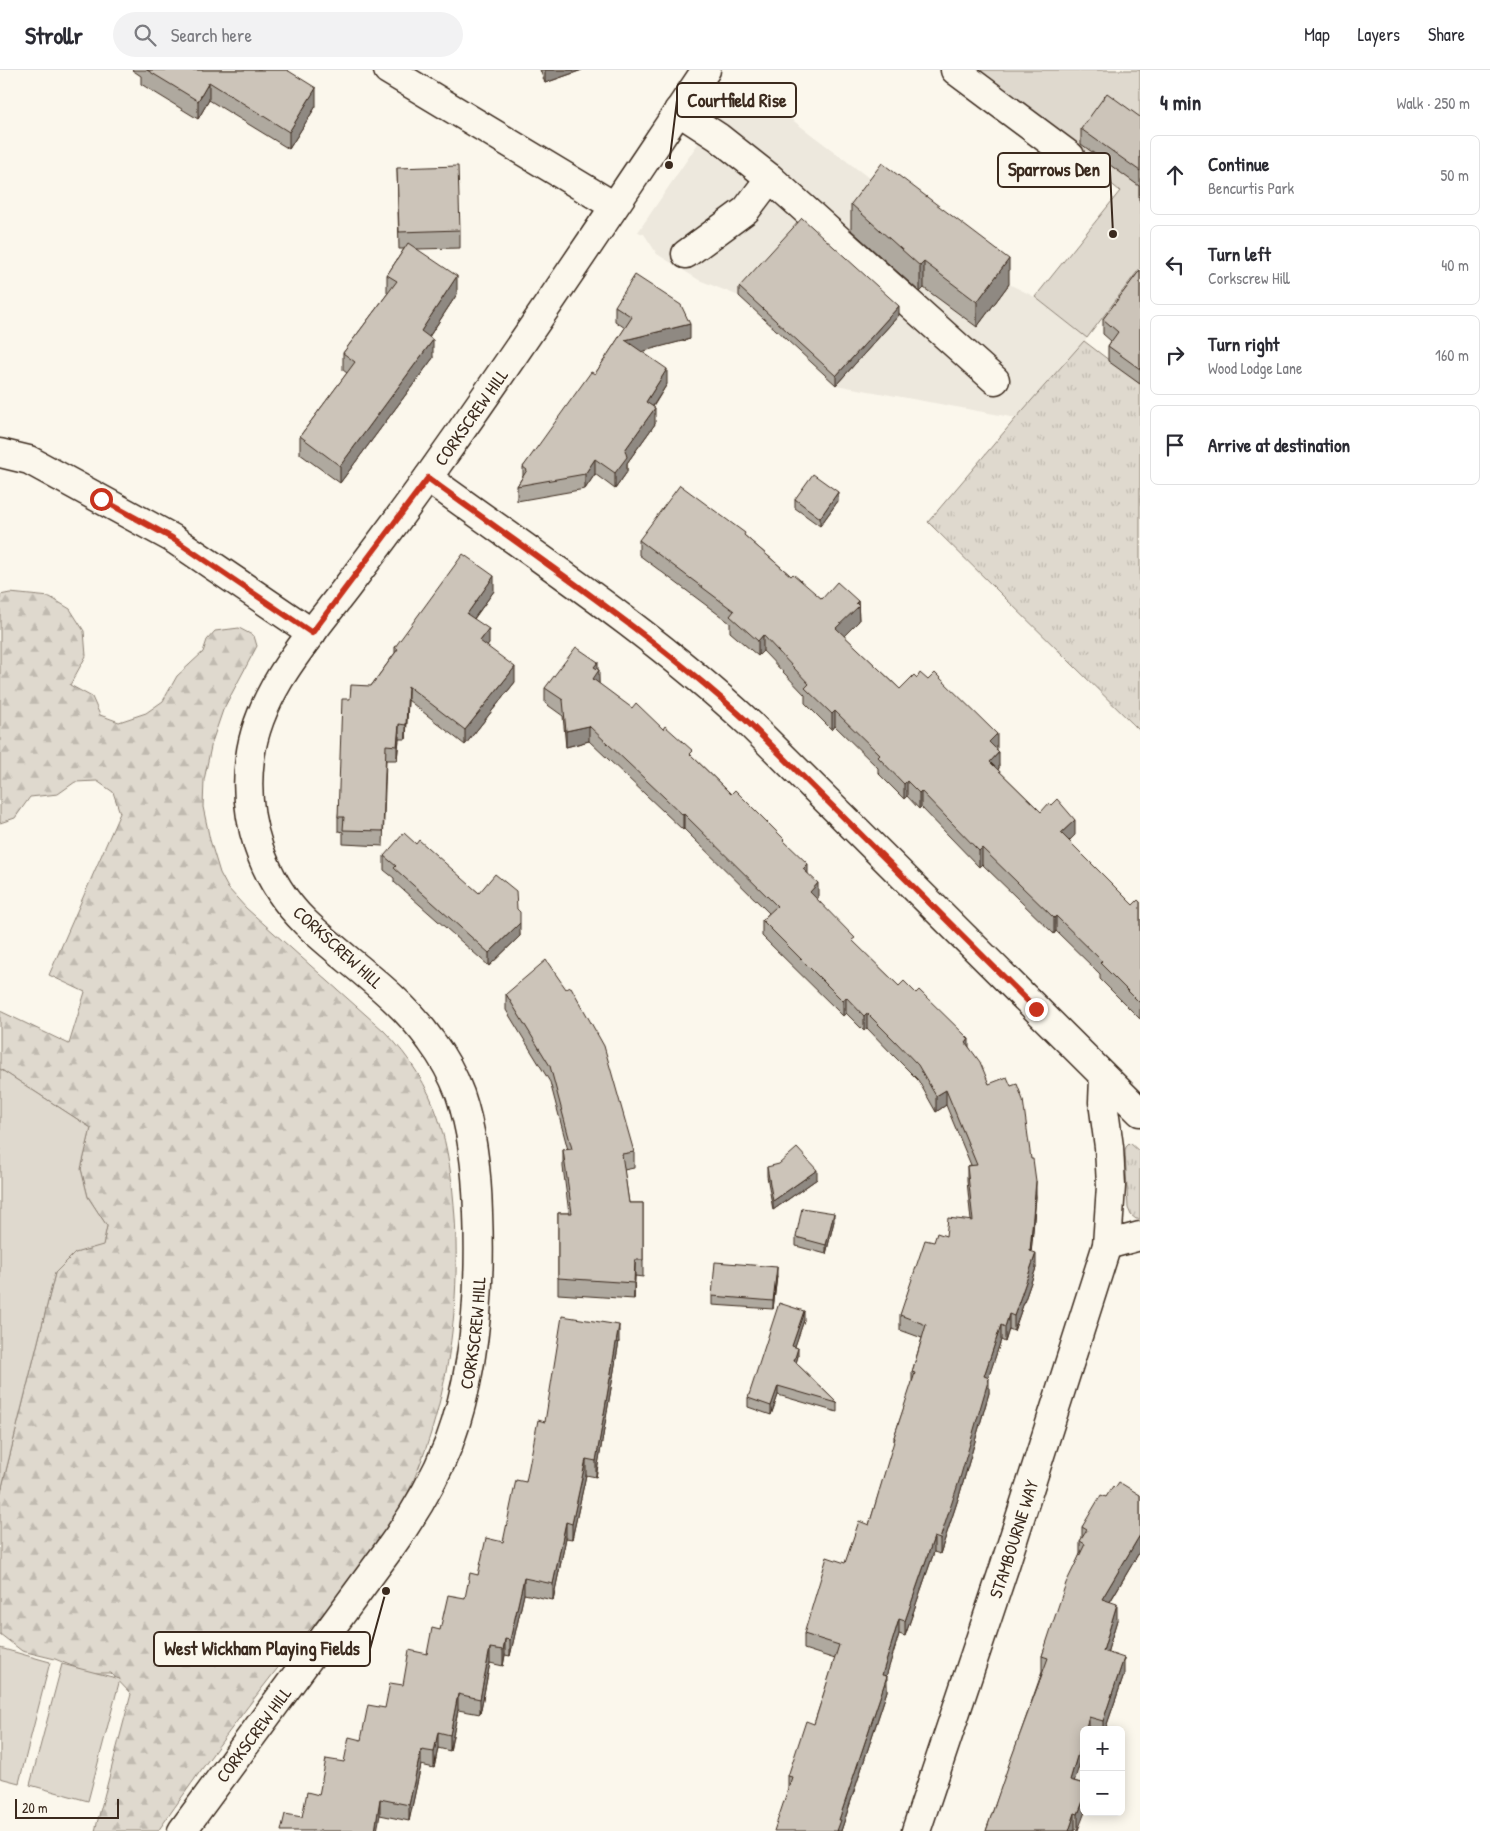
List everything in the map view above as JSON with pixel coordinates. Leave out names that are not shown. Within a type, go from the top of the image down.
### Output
[{"type":"street","points":[[388,70],[614,206]]},
{"type":"street","name":"CORKSCREW HILL","points":[[182,1831],[390,1548],[425,1494],[441,1462],[460,1411],[476,1319],[480,1256],[477,1182],[467,1118],[453,1078],[433,1044],[408,1013],[382,987],[312,928],[293,909],[274,881],[252,830],[248,793],[250,754],[255,733],[261,713],[270,696],[312,633],[428,478],[479,406],[706,70]]},
{"type":"street","points":[[956,70],[1070,156]]},
{"type":"street","points":[[678,111],[718,137],[770,178],[995,380]]},
{"type":"street","points":[[686,254],[746,210],[770,178]]},
{"type":"street","points":[[0,453],[29,460],[172,538],[312,633]]},
{"type":"street","points":[[428,478],[647,637],[709,686],[750,724],[1140,1112]]},
{"type":"street","name":"STAMBOURNE WAY","points":[[916,1831],[1005,1565],[1107,1245],[1111,1186],[1109,1147],[1103,1102],[1104,1078]]},
{"type":"street","points":[[1107,1245],[1140,1236]]},
{"type":"shaded area","points":[[746,85],[1009,284],[1035,297],[1087,338],[1016,418],[836,385],[739,296],[699,280],[657,254],[644,234],[638,232],[699,142]]},
{"type":"green space","points":[[974,70],[1140,70],[1140,268],[1087,338],[1035,297],[1120,191]]},
{"type":"green space","points":[[1084,341],[1140,384],[1140,731],[928,522]]},
{"type":"green space","points":[[10,593],[50,597],[70,609],[84,631],[86,656],[70,685],[92,697],[100,715],[119,722],[146,713],[163,701],[177,676],[203,652],[207,640],[215,631],[239,628],[254,636],[257,646],[223,710],[212,742],[204,780],[203,807],[220,873],[228,888],[246,908],[384,1031],[402,1052],[429,1094],[438,1117],[445,1141],[453,1191],[456,1262],[454,1307],[449,1351],[441,1395],[429,1438],[414,1480],[394,1520],[369,1562],[279,1667],[226,1736],[158,1831],[95,1831],[131,1694],[111,1673],[89,1673],[55,1659],[22,1651],[0,1634],[0,1495],[55,1273],[75,1253],[103,1244],[107,1226],[88,1197],[81,1169],[91,1128],[0,1069],[0,1011],[69,1044],[85,992],[49,975],[120,813],[113,792],[97,781],[75,782],[58,794],[30,797],[15,818],[0,823],[0,595]]},
{"type":"green space","points":[[0,1069],[91,1128],[81,1169],[88,1197],[107,1226],[103,1245],[75,1253],[55,1273],[0,1495]]},
{"type":"green space","points":[[1130,1143],[1140,1152],[1140,1219],[1136,1219],[1131,1215],[1128,1208],[1125,1151]]},
{"type":"green space","points":[[0,1648],[50,1662],[19,1783],[0,1778]]},
{"type":"green space","points":[[62,1664],[120,1679],[88,1801],[30,1785]]},
{"type":"building","points":[[147,70],[287,70],[316,88],[289,132],[209,82],[198,101]]},
{"type":"building","points":[[1107,93],[1140,117],[1140,171],[1081,129]]},
{"type":"building","points":[[882,163],[1009,259],[977,302],[924,262],[920,266],[851,204]]},
{"type":"building","points":[[458,166],[460,230],[399,232],[397,168]]},
{"type":"building","points":[[802,218],[899,306],[836,376],[739,287]]},
{"type":"building","points":[[408,243],[457,276],[421,331],[433,340],[340,466],[300,436],[355,362],[343,353],[397,281],[387,275]]},
{"type":"building","points":[[1140,270],[1140,369],[1108,346],[1118,332],[1103,319]]},
{"type":"building","points":[[635,275],[681,305],[690,324],[625,340],[667,369],[646,402],[655,408],[625,450],[627,457],[615,473],[595,459],[585,474],[517,486],[527,470],[523,467],[591,372],[595,374],[632,317],[615,306]]},
{"type":"building","points":[[813,474],[838,492],[820,518],[795,499]]},
{"type":"building","points":[[680,485],[745,533],[744,535],[791,576],[793,574],[822,599],[837,582],[858,601],[856,603],[859,606],[836,628],[900,689],[914,675],[917,678],[920,673],[928,680],[935,673],[997,734],[989,742],[999,752],[990,762],[1041,812],[1049,803],[1051,805],[1057,799],[1075,820],[1061,833],[1133,905],[1138,900],[1140,902],[1140,1003],[1100,963],[1102,961],[1056,916],[1054,918],[982,848],[979,851],[921,791],[919,793],[907,781],[904,784],[878,757],[880,755],[835,711],[832,714],[805,688],[809,684],[763,635],[758,641],[730,616],[734,611],[639,540]]},
{"type":"building","points":[[463,554],[494,576],[467,614],[489,629],[480,641],[515,667],[465,730],[408,686],[406,725],[399,724],[397,746],[386,745],[383,831],[343,830],[344,817],[338,817],[342,699],[350,699],[351,685],[371,686],[398,649],[395,647]]},
{"type":"building","points":[[576,647],[598,662],[594,667],[599,670],[593,679],[632,708],[636,703],[663,729],[665,726],[693,751],[690,754],[731,794],[735,790],[784,839],[808,864],[803,869],[818,883],[810,892],[855,938],[852,940],[899,986],[904,981],[916,993],[919,990],[969,1039],[966,1043],[980,1062],[989,1084],[1007,1077],[1011,1086],[1017,1084],[1023,1100],[1036,1181],[1030,1251],[1036,1253],[1014,1316],[1009,1314],[1005,1327],[1001,1325],[984,1376],[989,1378],[940,1539],[934,1537],[905,1621],[899,1619],[882,1675],[887,1676],[837,1831],[774,1831],[792,1777],[788,1776],[806,1721],[814,1724],[839,1645],[804,1634],[827,1557],[845,1563],[859,1521],[869,1525],[894,1437],[915,1373],[912,1372],[926,1325],[900,1315],[925,1240],[934,1242],[937,1233],[946,1236],[948,1218],[973,1221],[967,1166],[977,1165],[946,1090],[936,1096],[918,1065],[894,1040],[867,1013],[864,1016],[846,997],[843,1001],[762,920],[777,906],[684,814],[589,726],[566,731],[563,700],[545,688]]},
{"type":"building","points":[[404,833],[416,844],[419,840],[479,893],[495,874],[516,891],[520,923],[489,953],[394,868],[396,866],[384,856]]},
{"type":"building","points":[[546,960],[566,989],[571,987],[604,1046],[634,1152],[622,1154],[629,1203],[643,1203],[643,1260],[635,1260],[634,1283],[558,1278],[558,1213],[572,1213],[563,1150],[572,1149],[550,1066],[506,994]]},
{"type":"building","points":[[797,1148],[817,1170],[773,1201],[767,1167],[779,1164]]},
{"type":"building","points":[[802,1208],[834,1213],[826,1245],[796,1237]]},
{"type":"building","points":[[715,1262],[777,1267],[773,1301],[712,1296]]},
{"type":"building","points":[[779,1303],[804,1311],[792,1346],[798,1348],[794,1361],[837,1403],[778,1386],[771,1406],[748,1398]]},
{"type":"building","points":[[562,1316],[619,1325],[596,1461],[586,1459],[572,1524],[566,1522],[553,1584],[524,1578],[510,1640],[505,1639],[503,1650],[490,1648],[480,1699],[458,1694],[450,1735],[438,1732],[434,1752],[421,1750],[409,1805],[380,1799],[375,1831],[281,1831],[285,1814],[302,1817],[307,1792],[319,1795],[326,1759],[344,1762],[349,1737],[361,1740],[368,1705],[385,1708],[390,1683],[403,1685],[409,1650],[427,1654],[432,1628],[440,1630],[448,1595],[465,1598],[470,1573],[478,1575],[486,1538],[503,1542],[516,1480],[526,1482],[538,1420],[545,1422]]},
{"type":"building","points":[[1119,1482],[1140,1495],[1140,1535],[1102,1599],[1117,1604],[1103,1651],[1124,1658],[1103,1721],[1089,1717],[1086,1726],[1080,1726],[1080,1746],[1070,1780],[1080,1783],[1080,1809],[1078,1814],[1075,1813],[1069,1831],[986,1831],[1048,1658],[1042,1656],[1066,1583],[1085,1544],[1080,1541],[1087,1530],[1082,1527],[1101,1495],[1106,1497],[1113,1486],[1115,1488]]},
{"type":"place","name":"Courtfield Rise","points":[[669,165]]},
{"type":"place","name":"Sparrows Den","points":[[1113,234]]},
{"type":"place","name":"West Wickham Playing Fields","points":[[386,1591]]},
{"type":"route","points":[[101,499],[172,538],[312,633],[428,478],[647,637],[702,681],[750,724],[1036,1009]]}]
